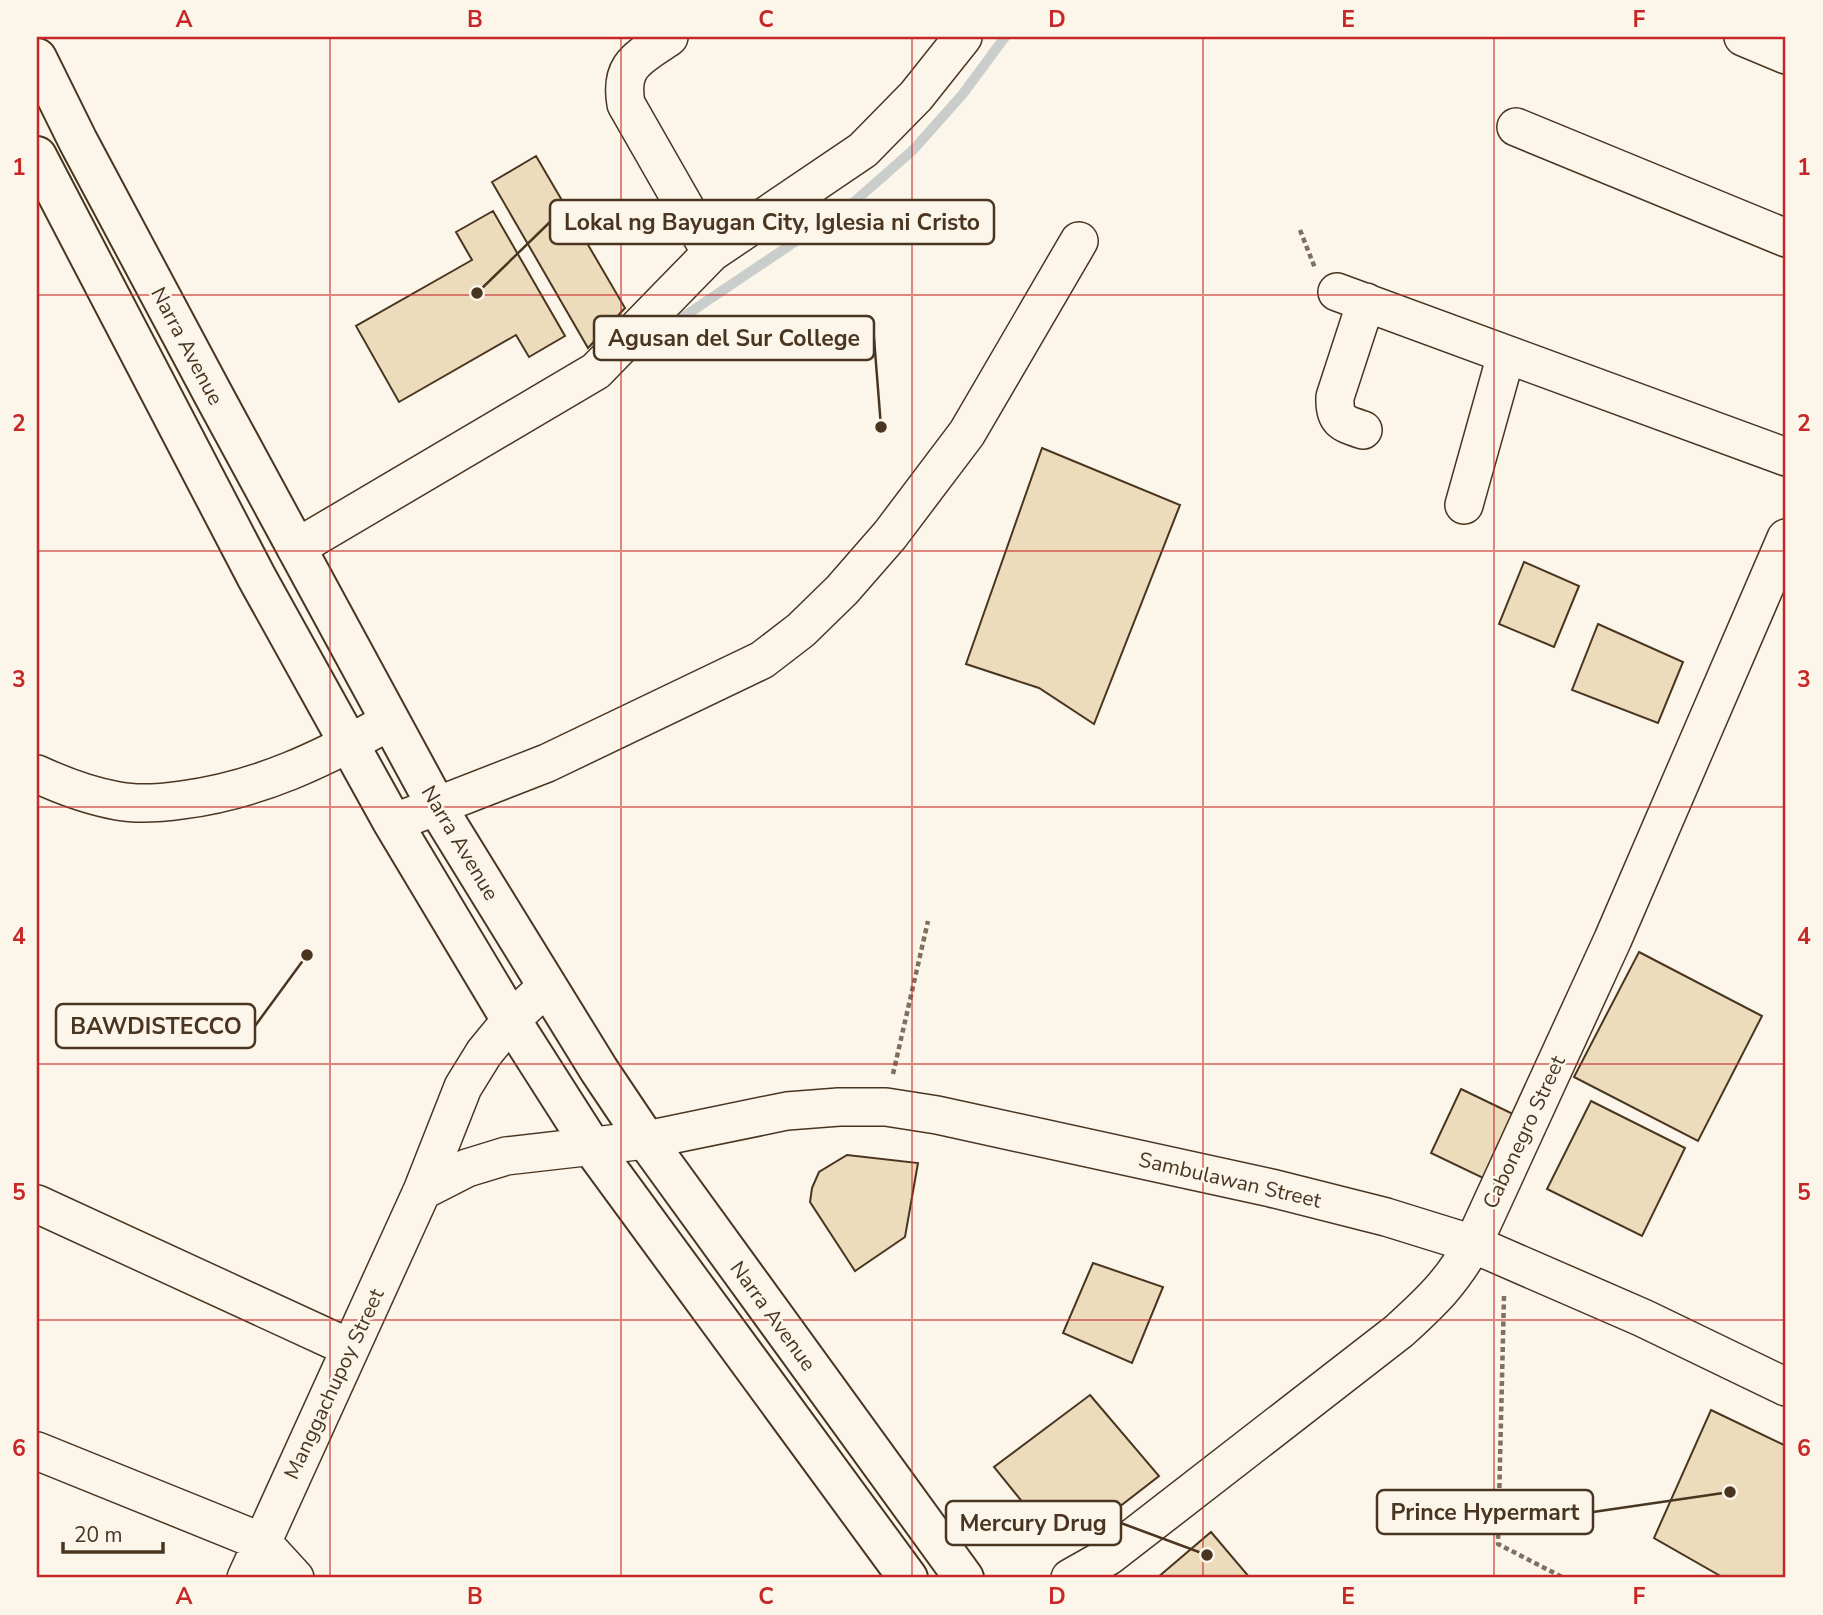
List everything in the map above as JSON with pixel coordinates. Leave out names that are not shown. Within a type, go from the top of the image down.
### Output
[{"type":"highway","name":"Narra Avenue","points":[[37,58],[91,165],[390,721],[438,807],[547,986],[646,1140],[964,1578]]},
{"type":"highway","points":[[37,156],[257,578],[393,823],[511,1020],[593,1147],[908,1578]]},
{"type":"street","points":[[669,37],[641,57],[628,71],[623,85],[626,104],[711,253]]},
{"type":"street","points":[[296,548],[596,371],[711,253],[863,150],[916,96],[963,37]]},
{"type":"street","points":[[1743,37],[1786,55]]},
{"type":"street","points":[[1516,127],[1786,237]]},
{"type":"street","points":[[393,823],[547,763],[762,660],[801,629],[842,590],[890,535],[967,433],[1079,240]]},
{"type":"street","points":[[1363,430],[1346,424],[1339,419],[1335,411],[1352,297],[1786,457]]},
{"type":"street","points":[[1464,505],[1506,355]]},
{"type":"street","name":"Cabonegro Street","points":[[1070,1578],[1109,1556],[1399,1331],[1433,1301],[1456,1273],[1489,1250],[1624,914],[1786,538]]},
{"type":"street","points":[[37,774],[94,795],[120,801],[159,803],[216,796],[262,783],[349,744],[390,721]]},
{"type":"street","name":"Manggachupoy Street","points":[[246,1578],[422,1191],[463,1087],[484,1053],[511,1020],[547,986]]},
{"type":"street","name":"Sambulawan Street","points":[[593,1147],[646,1140],[787,1111],[886,1107],[937,1115],[1271,1188],[1386,1217],[1489,1250],[1643,1318],[1786,1387]]},
{"type":"street","points":[[422,1191],[467,1168],[506,1156],[593,1147]]},
{"type":"street","points":[[37,1204],[350,1348]]},
{"type":"street","points":[[37,1451],[262,1542],[295,1578]]},
{"type":"path","points":[[886,1107],[928,921]]},
{"type":"path","points":[[1489,1250],[1497,1544],[1564,1578]]},
{"type":"building","points":[[536,156],[625,308],[588,348],[492,182]]},
{"type":"building","points":[[493,211],[565,336],[529,357],[516,335],[399,402],[356,326],[472,260],[456,232]]},
{"type":"building","points":[[1042,448],[1180,505],[1094,724],[1039,688],[966,664]]},
{"type":"building","points":[[1524,562],[1579,586],[1554,647],[1499,624]]},
{"type":"building","points":[[1598,624],[1683,662],[1658,723],[1572,690]]},
{"type":"building","points":[[1639,952],[1762,1016],[1698,1141],[1574,1077]]},
{"type":"building","points":[[1461,1089],[1513,1114],[1483,1178],[1431,1153]]},
{"type":"building","points":[[1591,1101],[1685,1148],[1642,1236],[1547,1189]]},
{"type":"building","points":[[847,1155],[918,1163],[905,1237],[855,1271],[810,1202],[812,1188],[819,1172]]},
{"type":"building","points":[[1093,1263],[1163,1287],[1132,1363],[1063,1333]]},
{"type":"building","points":[[1090,1395],[1159,1476],[1101,1521],[1071,1529],[1037,1520],[994,1467]]},
{"type":"building","points":[[1711,1410],[1786,1446],[1786,1578],[1724,1578],[1654,1538]]},
{"type":"building","points":[[1211,1532],[1250,1578],[1157,1578]]},
{"type":"waterway","points":[[646,342],[854,202],[913,150],[962,95],[1005,37]]},
{"type":"place","name":"Lokal ng Bayugan City, Iglesia ni Cristo","points":[[477,293]]},
{"type":"place","name":"Agusan del Sur College","points":[[881,427]]},
{"type":"place","name":"BAWDISTECCO","points":[[307,955]]},
{"type":"place","name":"Prince Hypermart","points":[[1730,1492]]},
{"type":"place","name":"Mercury Drug","points":[[1207,1555]]}]
